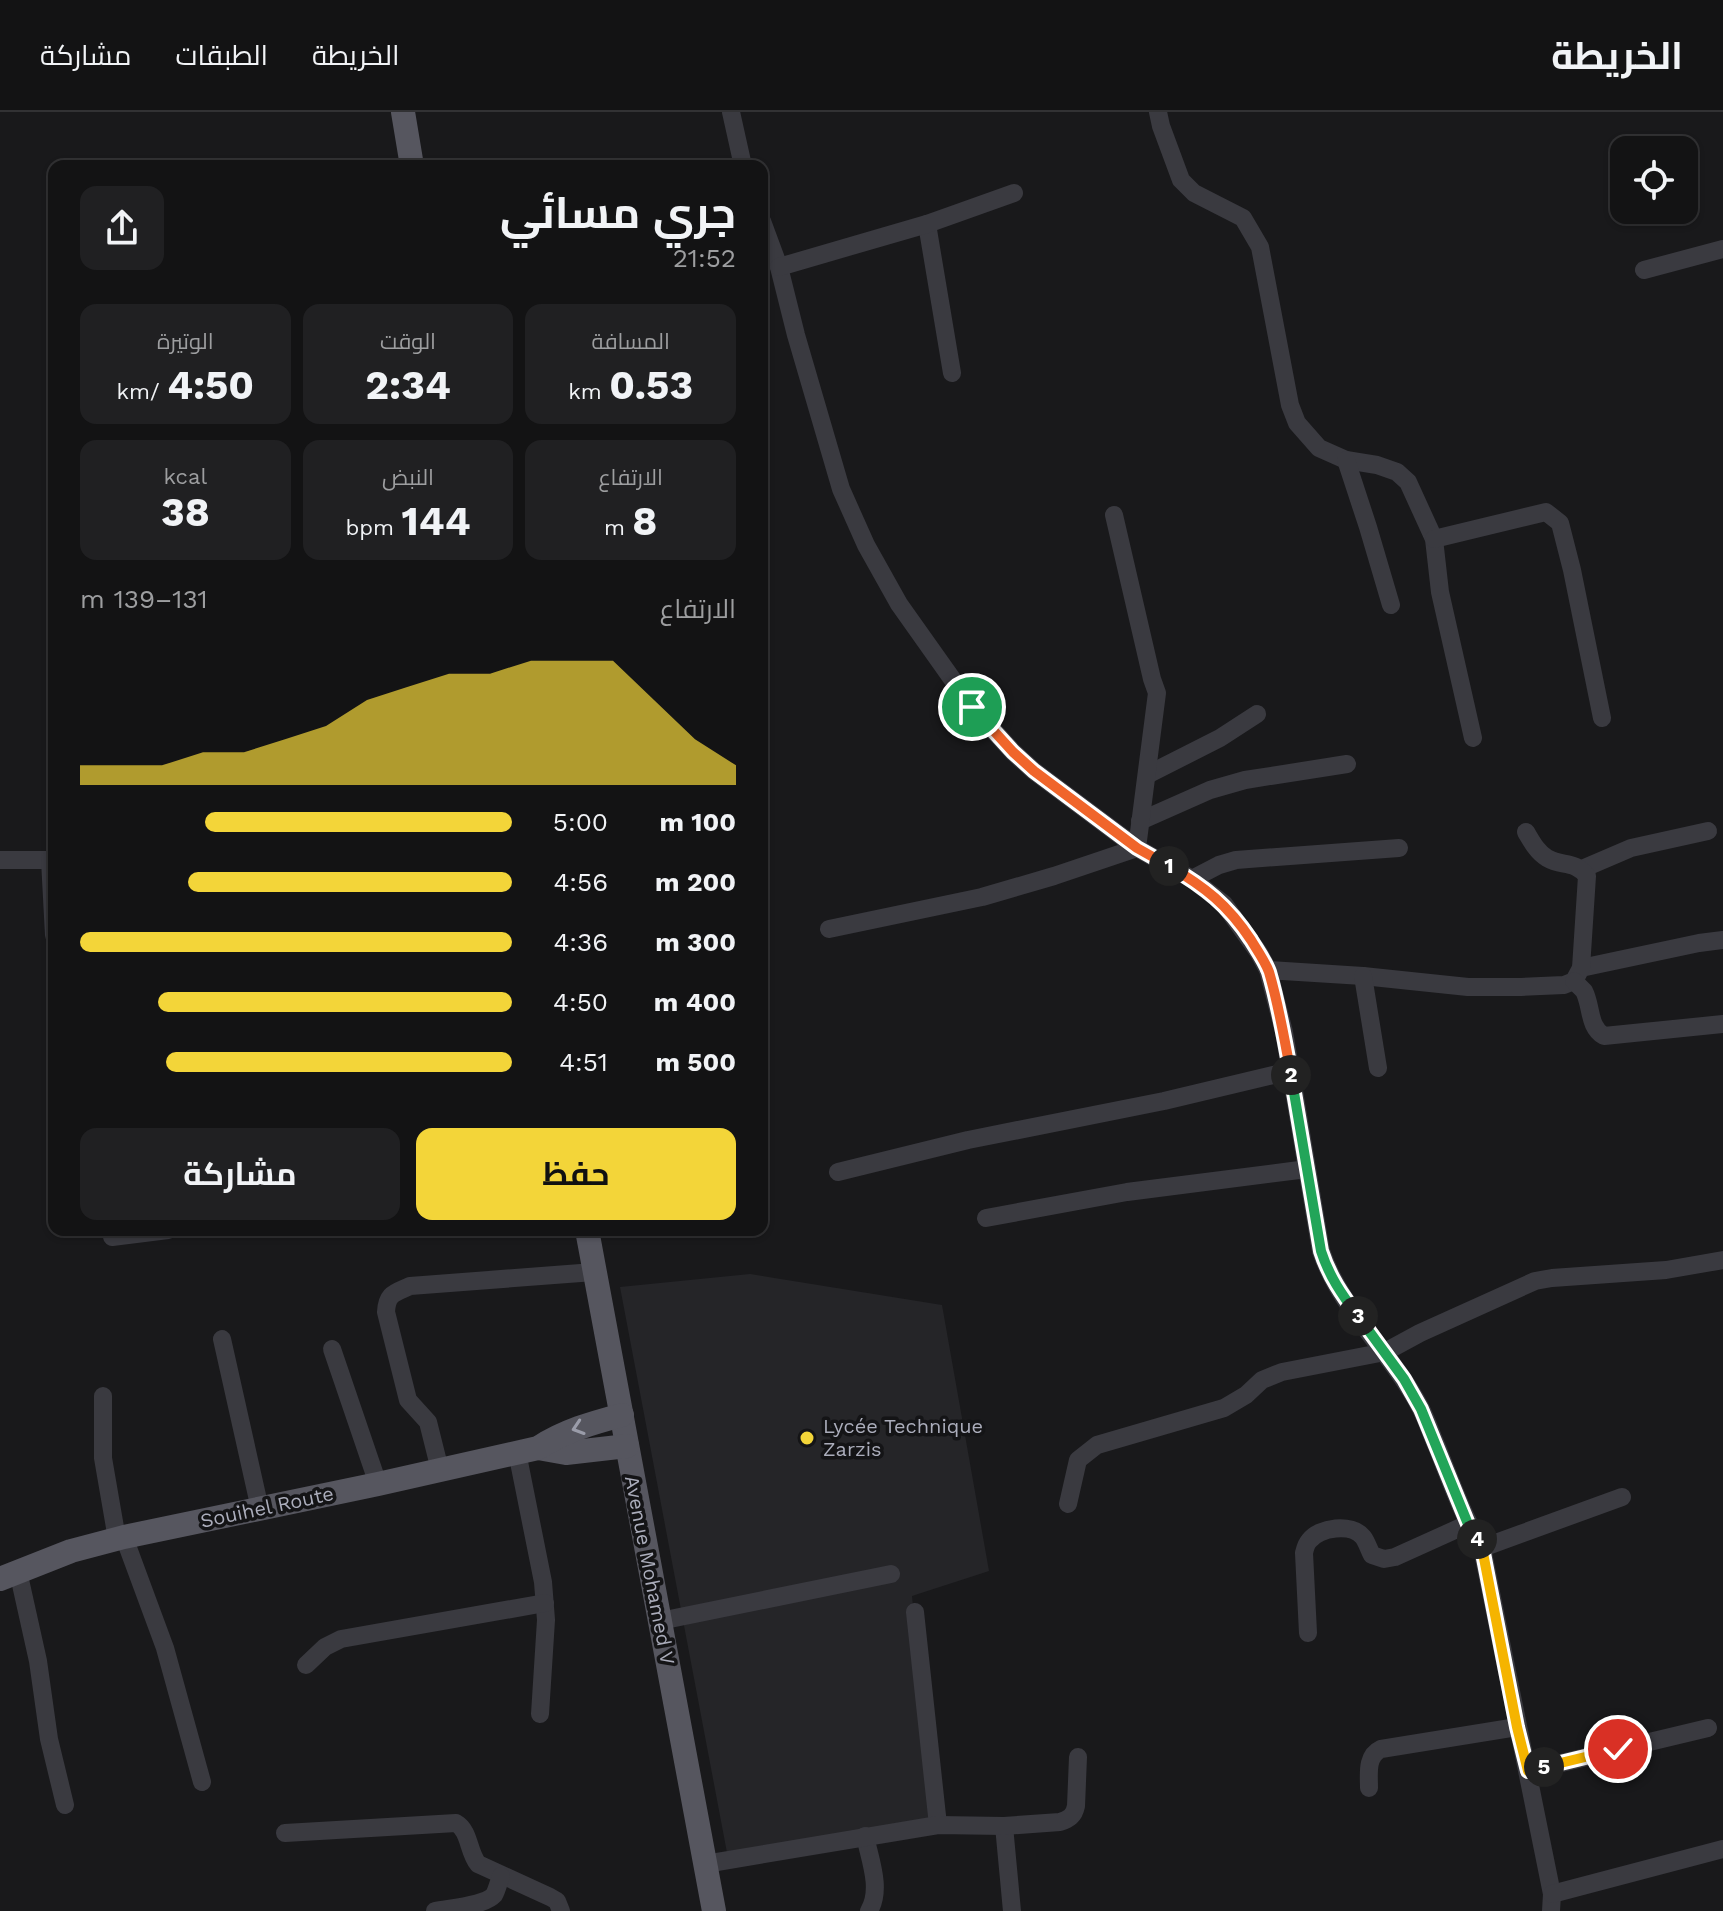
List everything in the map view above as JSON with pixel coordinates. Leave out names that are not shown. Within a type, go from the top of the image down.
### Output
[{"type":"main road","points":[[403,112],[411,160]]},
{"type":"main road","name":"Avenue Mohamed V","points":[[588,1236],[714,1911]]},
{"type":"main road","points":[[528,1450],[577,1427],[622,1415]]},
{"type":"main road","points":[[528,1450],[566,1453],[627,1446]]},
{"type":"main road","name":"Souihel Route","points":[[9,1575],[71,1551],[120,1538],[528,1450]]},
{"type":"street","points":[[731,112],[741,160]]},
{"type":"street","points":[[1158,112],[1181,180],[1194,193],[1243,218],[1260,247],[1290,405],[1297,423],[1319,448],[1346,460],[1397,472],[1408,482],[1434,539],[1440,592],[1473,738]]},
{"type":"street","points":[[779,267],[927,224],[1014,193]]},
{"type":"street","points":[[927,224],[952,373]]},
{"type":"street","points":[[768,237],[841,489],[866,545],[899,604],[972,707],[1013,752],[1137,848],[1192,879],[1224,904],[1243,928],[1268,970],[1284,1032],[1321,1251],[1327,1270],[1421,1409],[1468,1524],[1482,1548],[1528,1771],[1551,1902],[1723,1849]]},
{"type":"street","points":[[1644,270],[1723,249]]},
{"type":"street","points":[[1346,460],[1391,605]]},
{"type":"street","points":[[1434,539],[1546,512],[1560,523],[1602,718]]},
{"type":"street","points":[[1114,515],[1157,693],[1137,848]]},
{"type":"street","points":[[1147,775],[1220,738],[1257,714]]},
{"type":"street","points":[[1140,821],[1210,790],[1245,780],[1347,764]]},
{"type":"street","points":[[1582,869],[1631,848],[1708,831]]},
{"type":"street","points":[[1526,832],[1543,856],[1582,869],[1587,876],[1577,974],[1598,1033],[1604,1036],[1723,1024]]},
{"type":"street","points":[[829,929],[982,897],[1137,848]]},
{"type":"street","points":[[1192,879],[1236,860],[1399,848]]},
{"type":"street","points":[[0,860],[48,860]]},
{"type":"street","points":[[1268,970],[1468,987],[1550,986],[1564,985],[1577,974],[1699,943],[1723,940]]},
{"type":"street","points":[[1363,976],[1378,1068]]},
{"type":"street","points":[[838,1172],[968,1140],[1164,1101],[1290,1071]]},
{"type":"street","points":[[986,1218],[1127,1192],[1307,1169]]},
{"type":"street","points":[[112,1237],[120,1236]]},
{"type":"street","points":[[1068,1504],[1078,1460],[1097,1445],[1224,1408],[1246,1395],[1262,1380],[1282,1372],[1385,1352],[1535,1281],[1666,1270],[1723,1260]]},
{"type":"street","points":[[440,1470],[430,1427],[408,1400],[404,1387],[386,1312],[386,1302],[391,1295],[410,1286],[594,1272]]},
{"type":"street","points":[[222,1339],[260,1509]]},
{"type":"street","points":[[332,1349],[378,1484]]},
{"type":"street","points":[[103,1396],[103,1458],[120,1538],[165,1648],[202,1782]]},
{"type":"street","points":[[528,1450],[546,1620],[540,1714]]},
{"type":"street","points":[[1482,1548],[1622,1497]]},
{"type":"street","points":[[1308,1633],[1304,1553],[1311,1537],[1334,1528],[1356,1531],[1363,1536],[1372,1555],[1384,1559],[1468,1524]]},
{"type":"street","points":[[660,1621],[891,1574]]},
{"type":"street","points":[[9,1575],[35,1646],[49,1739],[65,1805]]},
{"type":"street","points":[[306,1665],[325,1647],[341,1639],[545,1603]]},
{"type":"street","points":[[915,1612],[938,1825]]},
{"type":"street","points":[[1369,1788],[1370,1760],[1381,1749],[1517,1727]]},
{"type":"street","points":[[1528,1771],[1708,1728]]},
{"type":"street","points":[[705,1864],[938,1825],[1004,1826],[1067,1820],[1074,1814],[1076,1806],[1078,1757]]},
{"type":"street","points":[[285,1833],[456,1823],[464,1828],[473,1858],[478,1864],[550,1897],[557,1901],[561,1911]]},
{"type":"street","points":[[1004,1826],[1012,1911]]},
{"type":"street","points":[[865,1836],[876,1889],[869,1911]]},
{"type":"street","points":[[435,1911],[488,1898],[494,1894],[501,1876]]},
{"type":"shaded area","name":"Lycée Technique Zarzis","points":[[750,1274],[942,1305],[989,1571],[912,1596],[934,1818],[728,1858],[620,1287]]},
{"type":"place","name":"Lycée Technique Zarzis","points":[[807,1438]]},
{"type":"route","points":[[972,707],[1034,771],[1137,848],[1192,879],[1224,904],[1259,953],[1268,970],[1284,1032],[1321,1251],[1327,1270],[1338,1290],[1404,1379],[1421,1409],[1468,1524],[1482,1548],[1528,1771],[1618,1749]]}]
